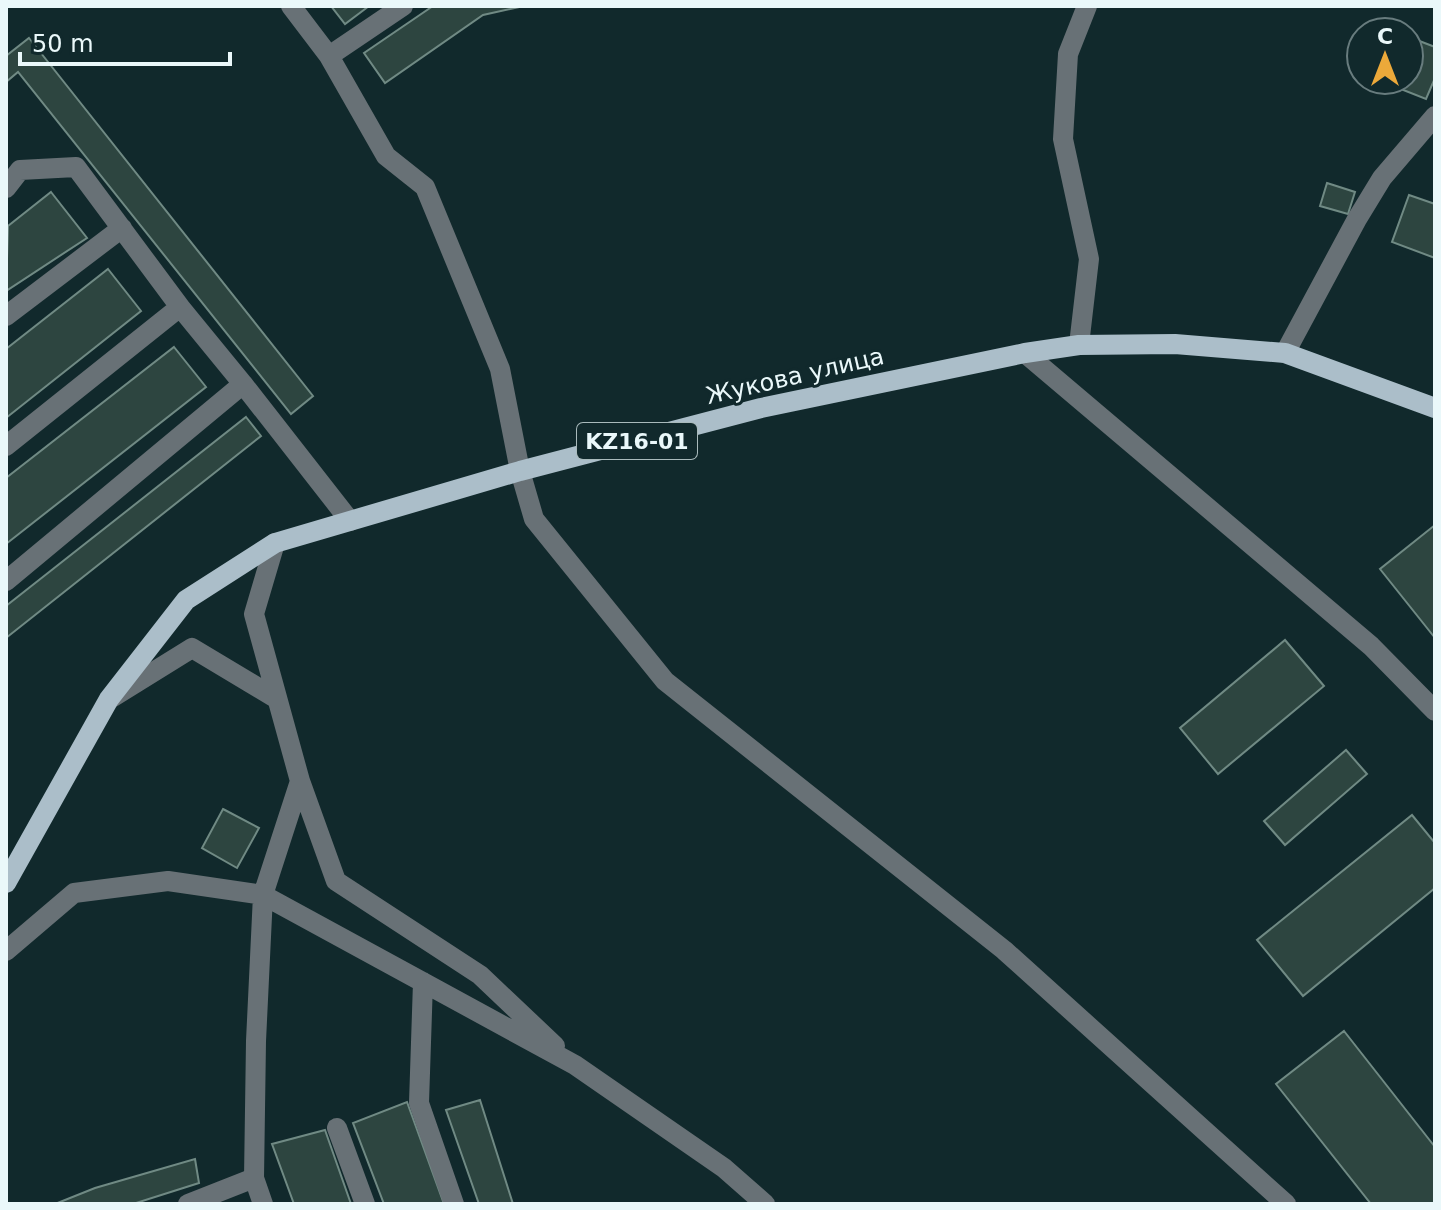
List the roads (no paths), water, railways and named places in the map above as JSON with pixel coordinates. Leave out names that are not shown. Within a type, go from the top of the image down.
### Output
[{"type":"main road","name":"Жукова улица","points":[[6,883],[109,699],[186,600],[275,543],[520,471],[761,408],[1025,353],[1079,345],[1175,344],[1285,353],[1435,408]]},
{"type":"street","points":[[291,6],[329,56],[386,156],[425,187],[500,369],[520,471],[534,519],[665,681],[1004,950],[1286,1204]]},
{"type":"street","points":[[1079,345],[1089,259],[1063,139],[1068,54],[1087,6]]},
{"type":"street","points":[[329,56],[399,7]]},
{"type":"street","points":[[1285,353],[1382,178],[1435,116]]},
{"type":"street","points":[[6,188],[20,170],[76,167],[180,307],[350,521]]},
{"type":"street","points":[[6,316],[122,228]]},
{"type":"street","points":[[6,446],[180,307]]},
{"type":"street","points":[[1025,353],[1371,646],[1435,711]]},
{"type":"street","points":[[6,581],[243,384]]},
{"type":"street","points":[[275,543],[254,614],[300,781],[336,881],[480,975],[575,1065]]},
{"type":"street","points":[[109,699],[192,648],[277,699]]},
{"type":"street","points":[[263,1204],[254,1178],[263,895],[300,781]]},
{"type":"street","points":[[6,951],[74,893],[168,881],[263,895],[575,1065],[724,1168],[765,1204]]},
{"type":"street","points":[[423,982],[419,1103],[454,1204]]},
{"type":"street","points":[[337,1128],[365,1204]]},
{"type":"street","points":[[188,1204],[254,1178]]}]
